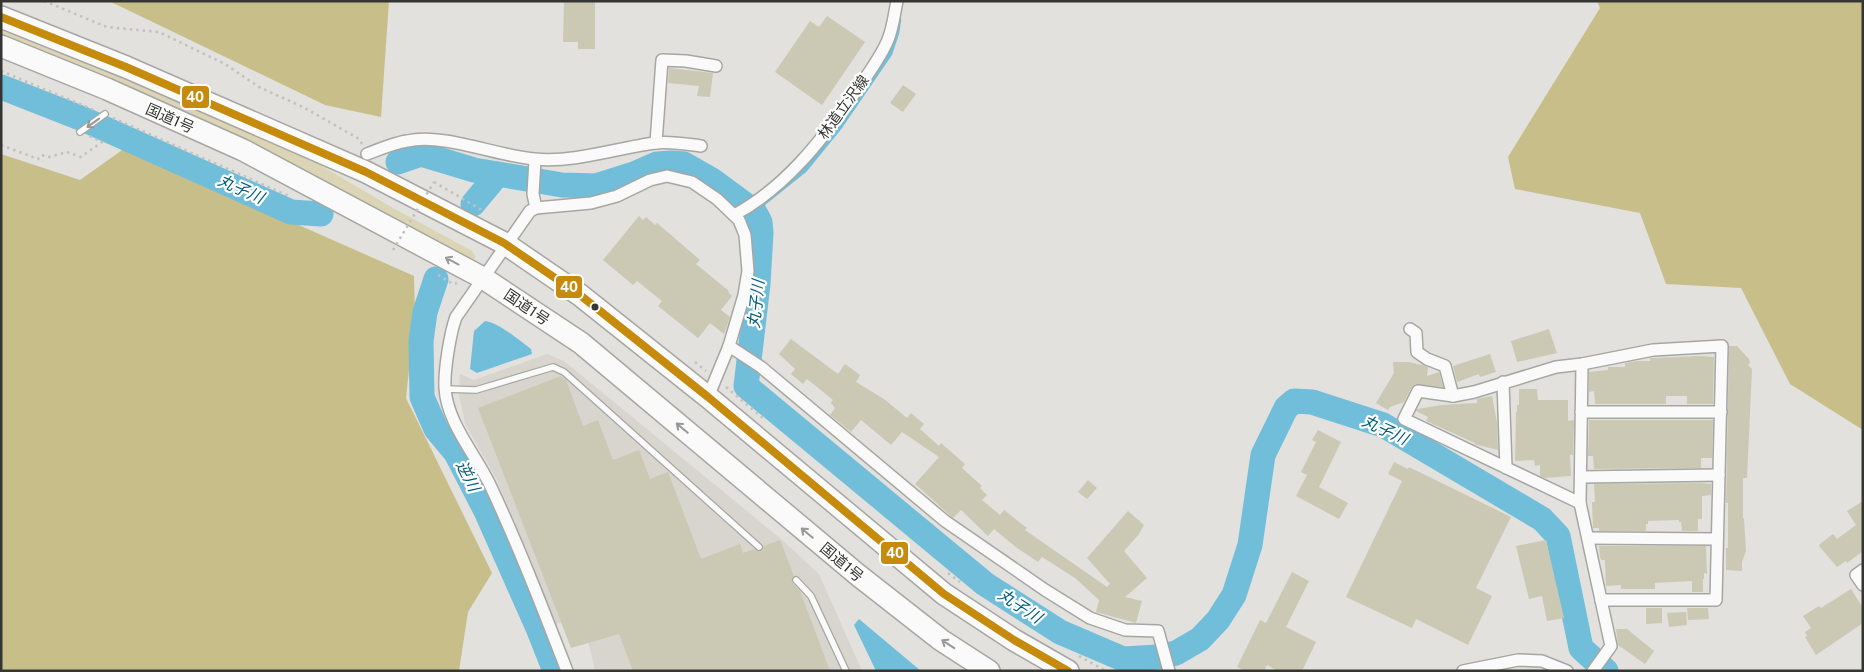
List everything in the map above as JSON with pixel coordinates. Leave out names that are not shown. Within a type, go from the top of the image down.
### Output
[{"type":"highway","name":"国道1号","points":[[1,17],[126,67],[366,172],[507,246],[580,295],[708,397],[944,594],[1014,640],[1068,671]]},
{"type":"highway","name":"国道1号","points":[[1,46],[243,150],[581,343],[858,576],[976,665]]},
{"type":"street","name":"林道立沢線","points":[[737,213],[763,196],[796,166],[830,128],[867,75],[887,42],[892,28],[897,1]]},
{"type":"street","points":[[656,142],[662,60],[686,60],[716,66]]},
{"type":"street","points":[[367,154],[408,140],[428,139],[535,164],[624,150],[656,142],[701,146]]},
{"type":"street","points":[[535,164],[533,194],[536,208]]},
{"type":"street","points":[[568,671],[490,485],[454,424],[445,389],[452,326],[456,317],[530,211],[536,208],[591,203],[617,196],[650,180],[667,176],[692,182],[737,213],[745,235],[748,271],[732,348],[708,397]]},
{"type":"street","points":[[1410,329],[1416,333],[1416,352],[1444,366],[1453,396]]},
{"type":"street","points":[[1580,503],[1404,419],[1418,391],[1453,396],[1474,392],[1556,367],[1582,364],[1653,350],[1722,346],[1716,600],[1601,600]]},
{"type":"street","points":[[732,348],[758,365],[945,521],[1045,590],[1090,618],[1125,630],[1158,631],[1167,666]]},
{"type":"street","points":[[1582,364],[1580,503],[1611,646],[1593,671]]},
{"type":"street","points":[[1503,382],[1506,468]]},
{"type":"street","points":[[1581,412],[1721,412]]},
{"type":"street","points":[[1580,477],[1719,475]]},
{"type":"street","points":[[1588,538],[1718,539]]},
{"type":"street","points":[[1863,570],[1856,575],[1863,585]]},
{"type":"street","points":[[1463,671],[1518,660],[1542,661],[1567,671]]},
{"type":"lane","points":[[80,132],[105,114]]},
{"type":"lane","points":[[445,389],[476,390],[553,367],[564,372],[759,548]]},
{"type":"lane","points":[[796,580],[811,596],[846,671]]},
{"type":"path","points":[[1,71],[105,114],[299,200]]},
{"type":"path","points":[[1,145],[38,159],[41,155],[49,157],[67,152],[81,157],[102,142],[80,132]]},
{"type":"path","points":[[393,250],[434,182],[480,209]]},
{"type":"path","points":[[390,245],[399,249]]},
{"type":"path","points":[[455,278],[478,284]]},
{"type":"shaded area","points":[[109,1],[389,1],[381,117],[325,105]]},
{"type":"shaded area","points":[[1597,1],[1863,1],[1863,430],[1790,384],[1741,288],[1666,284],[1640,213],[1515,189],[1508,157],[1600,8]]},
{"type":"shaded area","points":[[1,26],[248,127],[310,159],[393,208],[472,251],[476,257],[472,261],[1,40]]},
{"type":"shaded area","points":[[125,148],[414,276],[415,315],[406,398],[492,573],[468,612],[459,671],[1,671],[1,154],[80,180]]},
{"type":"shaded area","points":[[547,354],[564,361],[781,539],[819,574],[862,671],[595,671],[583,618],[556,624],[497,480],[465,424],[459,395],[460,374],[474,380]]},
{"type":"water","points":[[485,321],[509,332],[531,349],[532,354],[477,373],[470,369],[474,331]]},
{"type":"water","points":[[859,619],[921,671],[876,671],[854,625]]},
{"type":"building","points":[[564,1],[595,1],[595,49],[578,49],[578,42],[563,42]]},
{"type":"building","points":[[827,16],[865,42],[822,105],[775,72],[810,21],[819,27]]},
{"type":"building","points":[[669,68],[713,73],[710,97],[697,96],[699,86],[668,83]]},
{"type":"building","points":[[903,85],[916,94],[903,112],[890,103]]},
{"type":"building","points":[[639,216],[643,220],[646,217],[655,225],[657,223],[700,260],[696,264],[729,291],[732,296],[721,310],[730,317],[724,334],[710,323],[698,338],[658,306],[662,301],[637,281],[633,285],[603,260]]},
{"type":"building","points":[[1549,329],[1557,353],[1517,362],[1511,341]]},
{"type":"building","points":[[791,339],[838,374],[845,364],[860,375],[856,382],[884,399],[907,418],[911,413],[924,424],[920,429],[939,446],[941,443],[965,464],[962,468],[982,486],[980,488],[987,495],[982,500],[1000,515],[1004,510],[1027,528],[1025,530],[1107,587],[1110,584],[1087,558],[1128,511],[1144,525],[1139,534],[1124,551],[1147,578],[1125,597],[1142,601],[1136,623],[1096,612],[1099,600],[1075,578],[1042,557],[1038,562],[994,529],[988,536],[961,510],[953,518],[915,484],[939,457],[902,432],[891,445],[861,420],[851,432],[830,415],[835,408],[831,403],[833,400],[807,379],[803,384],[791,374],[795,369],[779,354]]},
{"type":"building","points":[[1729,346],[1737,346],[1749,359],[1750,363],[1748,365],[1752,369],[1747,478],[1743,478],[1743,518],[1746,551],[1742,562],[1742,571],[1726,570],[1726,548],[1728,548],[1728,503],[1726,503]]},
{"type":"building","points":[[1490,354],[1496,372],[1480,377],[1479,374],[1457,382],[1453,366]]},
{"type":"building","points":[[1714,357],[1713,404],[1687,404],[1687,396],[1666,396],[1666,404],[1595,404],[1594,391],[1589,392],[1589,372],[1608,370],[1608,367],[1625,367],[1625,363],[1650,361],[1650,358]]},
{"type":"building","points":[[1393,362],[1408,362],[1428,367],[1427,376],[1439,372],[1443,387],[1415,384],[1404,402],[1390,407],[1388,410],[1376,403],[1394,373]]},
{"type":"building","points":[[561,376],[566,380],[583,426],[598,420],[613,460],[639,450],[650,479],[668,472],[701,559],[740,544],[743,553],[754,549],[760,552],[764,546],[780,540],[794,576],[792,582],[800,591],[830,671],[633,671],[619,634],[571,648],[478,408]]},
{"type":"building","points":[[1519,389],[1537,389],[1538,400],[1568,400],[1568,421],[1574,420],[1573,455],[1570,455],[1571,476],[1545,478],[1540,476],[1540,465],[1535,466],[1534,460],[1515,461],[1516,412],[1517,405],[1519,405]]},
{"type":"building","points":[[1492,396],[1497,423],[1498,450],[1474,444],[1426,421],[1428,417],[1416,411],[1417,409],[1441,405],[1477,403],[1477,399]]},
{"type":"building","points":[[1589,420],[1713,420],[1712,458],[1701,458],[1701,468],[1594,469],[1593,456],[1588,456]]},
{"type":"building","points":[[1318,430],[1341,442],[1319,487],[1348,503],[1339,519],[1296,496],[1307,475],[1301,472],[1316,442],[1312,440]]},
{"type":"building","points":[[1394,462],[1408,469],[1409,467],[1511,517],[1476,588],[1492,596],[1468,645],[1416,619],[1412,628],[1346,597],[1402,481],[1388,474]]},
{"type":"building","points":[[1088,480],[1097,488],[1087,499],[1078,492]]},
{"type":"building","points":[[1594,484],[1711,484],[1711,495],[1702,496],[1702,519],[1698,519],[1698,531],[1682,531],[1679,520],[1648,521],[1646,531],[1599,531],[1599,528],[1593,528],[1592,502],[1595,502]]},
{"type":"building","points":[[1863,501],[1863,551],[1847,563],[1846,561],[1837,567],[1819,546],[1833,534],[1837,539],[1856,525],[1847,511]]},
{"type":"building","points":[[1546,540],[1564,618],[1547,621],[1542,596],[1529,599],[1516,546]]},
{"type":"building","points":[[1599,546],[1706,546],[1707,574],[1704,573],[1703,592],[1692,592],[1692,581],[1655,583],[1655,589],[1621,589],[1621,585],[1606,586],[1605,560],[1600,558]]},
{"type":"building","points":[[1292,572],[1309,581],[1286,627],[1316,642],[1302,671],[1278,671],[1267,665],[1264,671],[1245,671],[1237,667],[1260,620],[1266,623]]},
{"type":"building","points":[[1851,589],[1863,608],[1863,623],[1816,655],[1805,637],[1807,636],[1805,632],[1811,628],[1803,616],[1819,606],[1821,608]]},
{"type":"building","points":[[1646,608],[1662,608],[1662,623],[1646,624]]},
{"type":"building","points":[[1687,608],[1708,608],[1709,619],[1688,620]]},
{"type":"building","points":[[1686,612],[1687,625],[1669,627],[1667,613]]},
{"type":"building","points":[[1616,629],[1627,629],[1654,651],[1645,664],[1618,645]]},
{"type":"waterway","points":[[754,211],[805,170],[840,127],[890,54],[899,20]]},
{"type":"waterway","name":"丸子川","points":[[1,87],[83,119],[291,212],[321,214]]},
{"type":"waterway","name":"丸子川","points":[[398,162],[421,154],[474,170],[562,185],[596,186],[634,174],[657,164],[671,163],[684,164],[712,180],[754,211],[760,222],[758,284],[746,386],[985,584],[1060,632],[1123,659],[1158,657],[1176,653],[1200,639],[1218,620],[1234,595],[1250,545],[1263,455],[1286,408],[1294,401],[1312,402],[1383,425],[1542,519],[1558,536],[1581,648],[1606,671]]},
{"type":"waterway","name":"逆川","points":[[473,204],[498,174]]},
{"type":"waterway","name":"逆川","points":[[436,279],[425,312],[421,341],[422,397],[436,429],[456,453],[486,511],[555,671]]},
{"type":"transit line","name":"40","points":[[1,17],[126,67],[366,172],[504,243],[580,295],[708,397],[944,594],[1014,640],[1068,671]]}]
